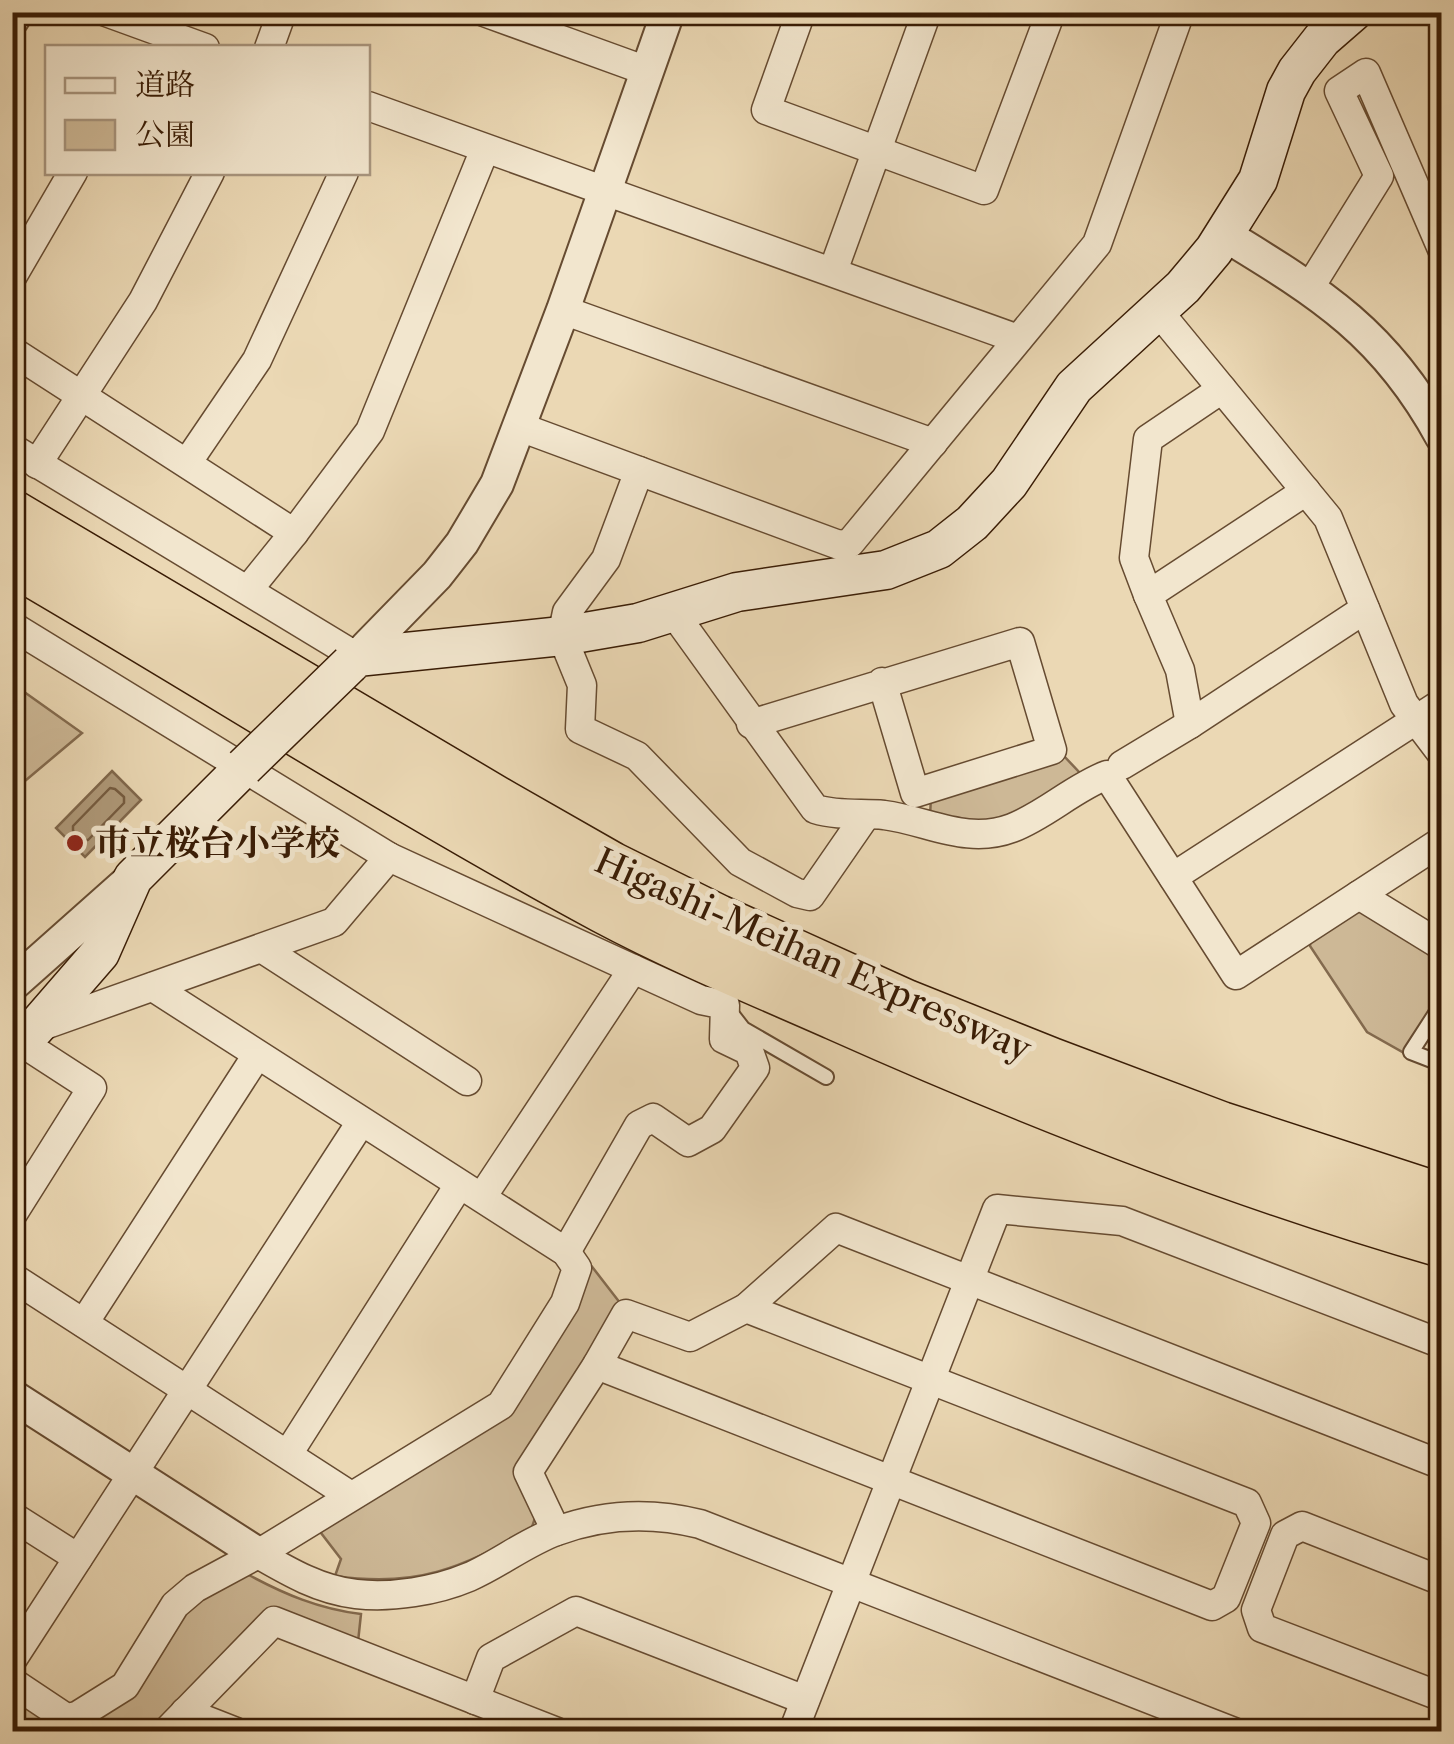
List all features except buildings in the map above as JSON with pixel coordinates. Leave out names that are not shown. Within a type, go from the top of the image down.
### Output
[{"type":"highway","name":"Higashi-Meihan Expressway","points":[[12,514],[504,806],[718,920],[906,1004],[1051,1062],[1221,1126],[1442,1198]]},
{"type":"highway","name":"Higashi-Meihan Expressway","points":[[12,561],[480,840],[608,911],[710,960],[1038,1104],[1241,1178],[1442,1243]]},
{"type":"main road","points":[[22,1037],[100,953],[132,878],[354,661],[638,623],[768,585],[886,570],[939,548],[972,523],[1009,483],[1074,387],[1194,275],[1225,235],[1258,180],[1296,71],[1322,39],[1353,12]]},
{"type":"street","points":[[12,20],[17,12]]},
{"type":"street","points":[[106,12],[149,39],[186,45]]},
{"type":"street","points":[[270,45],[282,12]]},
{"type":"street","points":[[484,12],[528,20],[647,71]]},
{"type":"street","points":[[12,448],[248,590],[354,661],[437,575],[462,543],[497,484],[668,12]]},
{"type":"street","points":[[801,12],[766,110],[984,190],[1051,12]]},
{"type":"street","points":[[834,271],[927,12]]},
{"type":"street","points":[[520,427],[839,545],[850,543],[1098,244],[1180,12]]},
{"type":"street","points":[[1310,287],[1379,176],[1339,91],[1366,73],[1442,248]]},
{"type":"street","points":[[370,112],[605,190],[1018,339]]},
{"type":"street","points":[[248,590],[370,431],[485,149]]},
{"type":"street","points":[[12,278],[70,175]]},
{"type":"street","points":[[38,464],[143,300],[208,175]]},
{"type":"street","points":[[187,463],[258,360],[343,175]]},
{"type":"street","points":[[1225,235],[1310,287],[1348,316],[1379,345],[1423,402],[1442,437]]},
{"type":"street","points":[[563,310],[933,443]]},
{"type":"street","points":[[1158,311],[1328,518],[1404,704],[1442,754]]},
{"type":"street","points":[[12,351],[294,533]]},
{"type":"street","points":[[1190,724],[1180,670],[1134,558],[1148,439],[1222,389]]},
{"type":"street","points":[[639,471],[606,559],[567,612],[562,636],[582,686],[580,730],[637,756],[740,862],[796,893],[810,896],[866,815]]},
{"type":"street","points":[[1148,595],[1306,491]]},
{"type":"street","points":[[1122,765],[1366,610]]},
{"type":"street","points":[[673,612],[815,809],[831,814],[887,816],[951,833],[992,833],[1015,827],[1106,775],[1236,975],[1442,842]]},
{"type":"street","points":[[12,626],[389,857],[700,1000],[725,1005],[724,1039],[749,1051],[754,1068],[712,1129],[688,1142],[653,1118],[639,1125],[566,1252]]},
{"type":"street","points":[[751,724],[882,682],[1020,642],[1052,750],[915,793],[882,682]]},
{"type":"street","points":[[1173,876],[1442,702]]},
{"type":"street","points":[[22,1037],[334,922],[389,857]]},
{"type":"street","points":[[12,985],[132,878]]},
{"type":"street","points":[[1360,894],[1442,946]]},
{"type":"street","points":[[263,949],[467,1081]]},
{"type":"street","points":[[288,1454],[470,1191],[633,969]]},
{"type":"street","points":[[12,1682],[66,1718],[78,1716],[125,1686],[175,1605],[196,1588],[501,1405],[565,1303],[577,1268],[566,1252],[153,987]]},
{"type":"street","points":[[12,1215],[92,1088],[22,1037]]},
{"type":"street","points":[[84,1323],[257,1055]]},
{"type":"street","points":[[12,1660],[361,1122]]},
{"type":"street","points":[[793,1732],[997,1209],[1122,1220],[1442,1344]]},
{"type":"street","points":[[556,1531],[528,1472],[626,1314],[690,1337],[746,1308],[836,1228],[1442,1465]]},
{"type":"street","points":[[12,1277],[350,1496]]},
{"type":"street","points":[[746,1308],[1246,1504],[1256,1523],[1285,1535]]},
{"type":"street","points":[[597,1365],[1212,1606],[1226,1598],[1256,1523]]},
{"type":"street","points":[[12,1396],[258,1554],[325,1588],[385,1595],[438,1587],[468,1578],[556,1531],[632,1515],[678,1518],[850,1582],[1178,1721],[1234,1732]]},
{"type":"street","points":[[12,1516],[78,1558]]},
{"type":"street","points":[[1442,1581],[1302,1526],[1285,1535],[1256,1610],[1262,1628],[1442,1697]]},
{"type":"street","points":[[1226,1598],[1256,1610]]},
{"type":"street","points":[[475,1700],[491,1658],[576,1612],[805,1700]]},
{"type":"street","points":[[175,1722],[274,1621],[557,1732]]},
{"type":"street","points":[[175,1722],[236,1732]]},
{"type":"lane","points":[[1442,1004],[1412,1052],[1442,1064]]},
{"type":"lane","points":[[725,1005],[743,1029],[826,1077]]},
{"type":"green space","points":[[13,684],[82,733],[13,791]]},
{"type":"green space","points":[[1063,755],[1080,773],[1013,818],[997,823],[930,817],[931,797]]},
{"type":"green space","points":[[1353,910],[1364,910],[1441,957],[1441,997],[1406,1054],[1367,1032],[1310,946],[1311,937]]},
{"type":"green space","points":[[583,1255],[624,1308],[518,1471],[537,1512],[531,1530],[438,1572],[391,1579],[335,1576],[341,1559],[318,1529],[509,1410]]},
{"type":"green space","points":[[247,1574],[302,1600],[361,1614],[358,1642],[271,1608],[151,1731],[13,1731],[12,1695],[65,1728],[182,1611]]},
{"type":"water","points":[[112,771],[141,800],[85,857],[56,828]]},
{"type":"place","name":"市立桜台小学校","points":[[75,843]]}]
